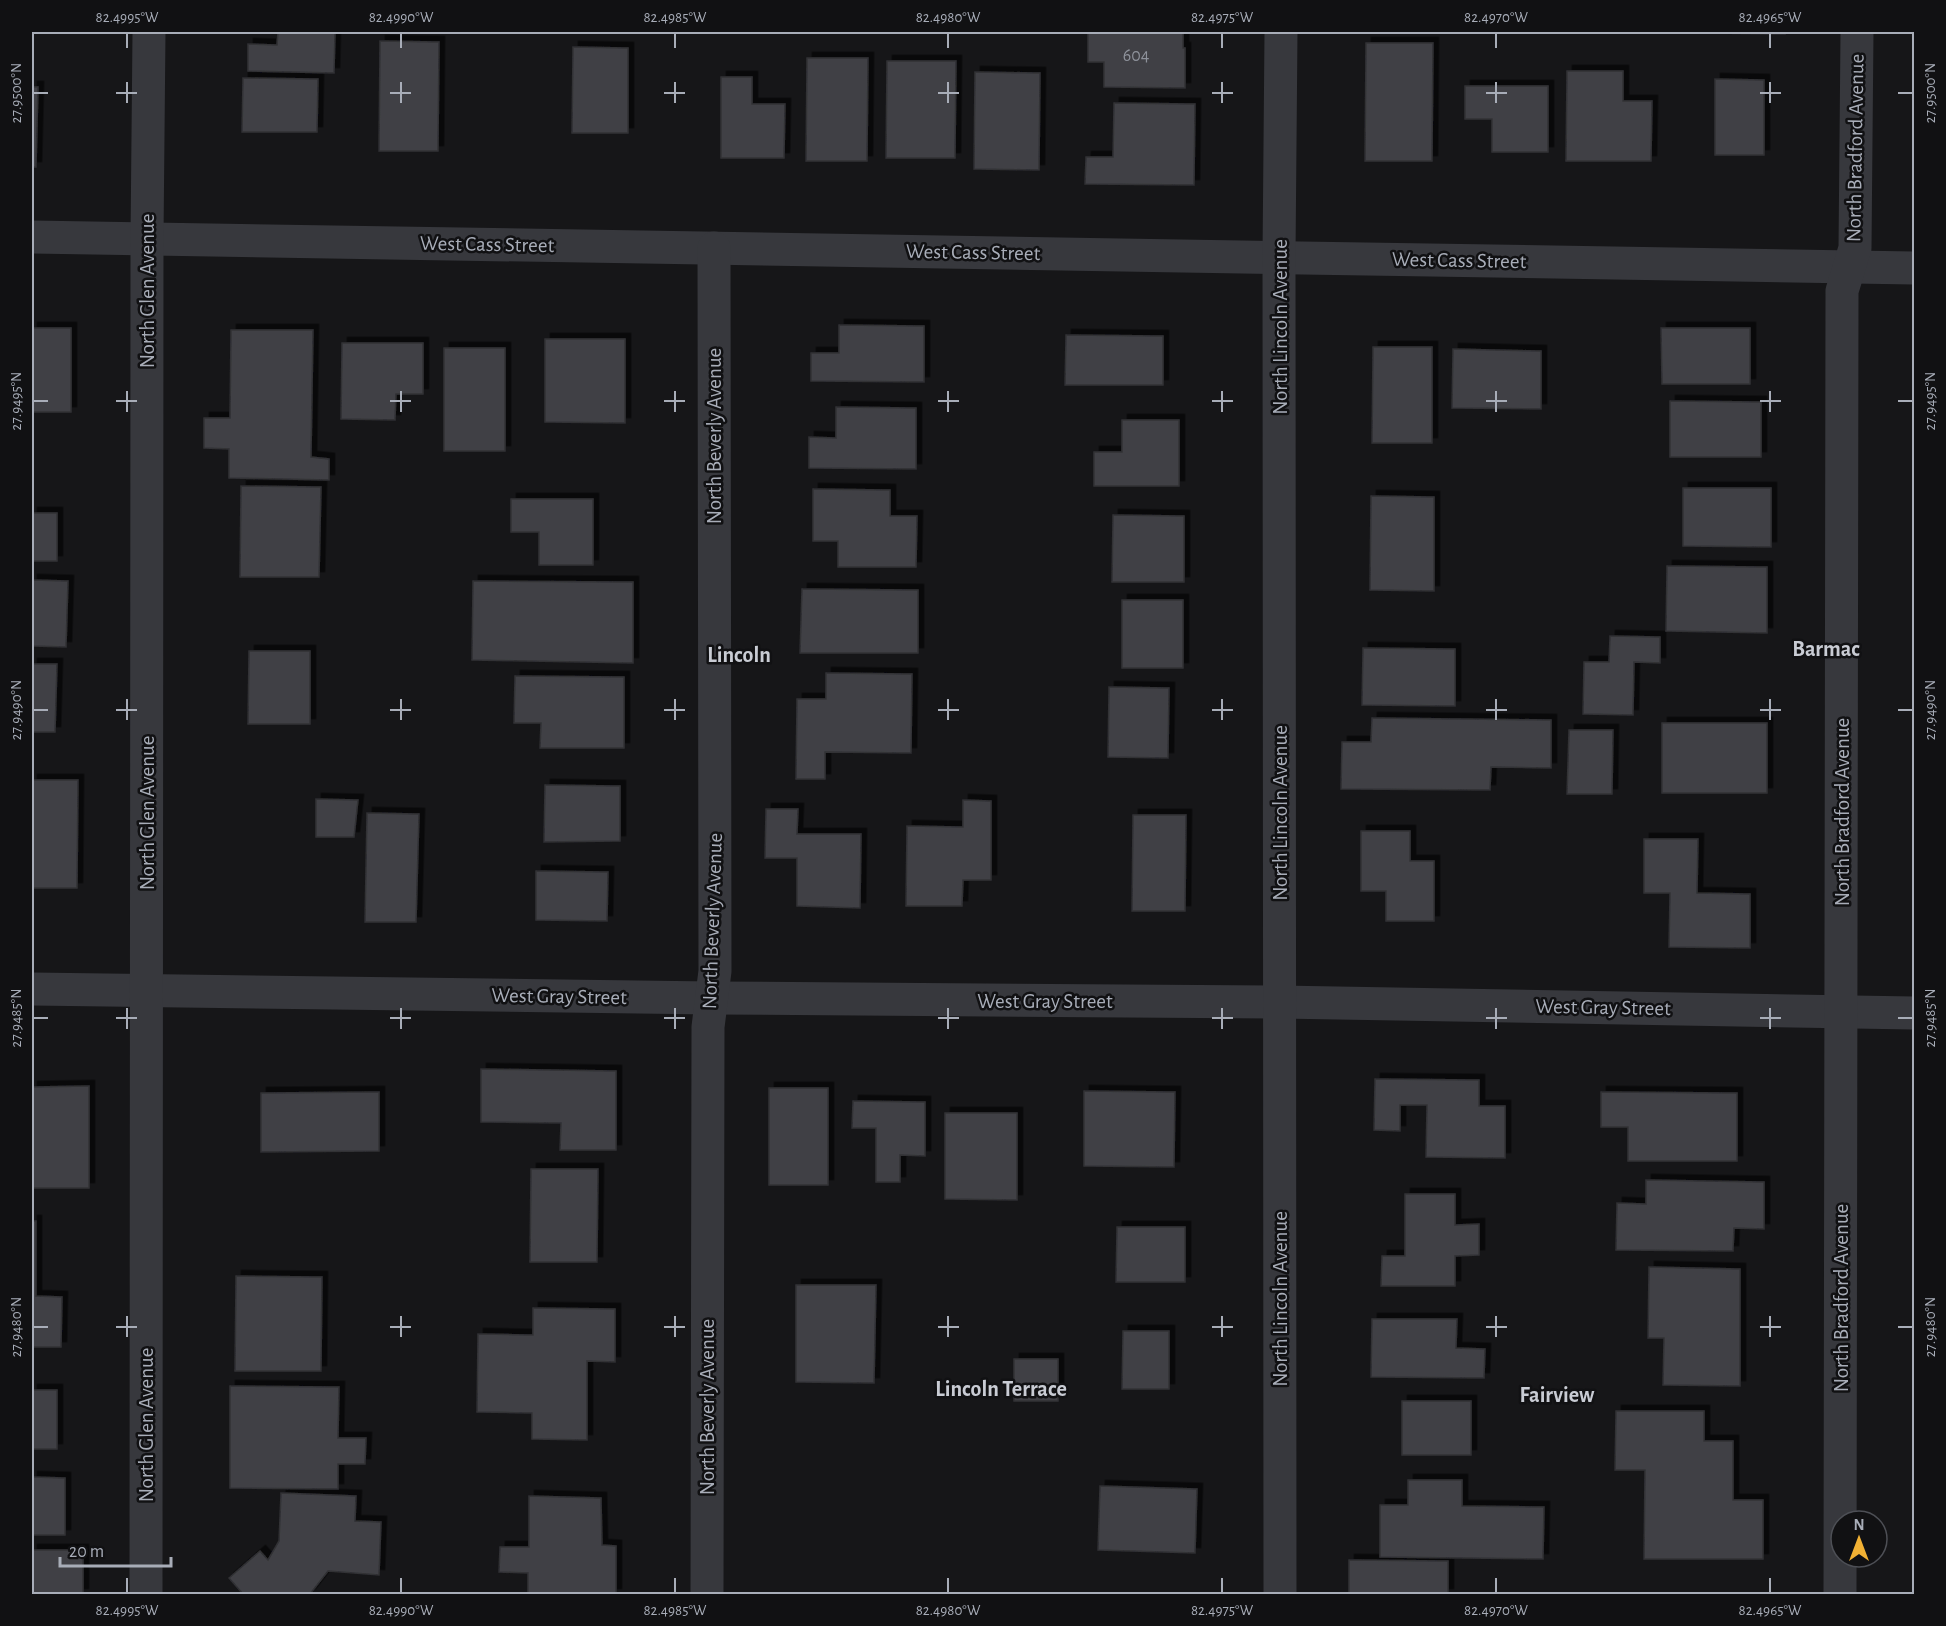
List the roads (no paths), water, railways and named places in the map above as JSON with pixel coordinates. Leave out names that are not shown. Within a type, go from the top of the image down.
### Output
[{"type":"street","name":"North Glen Avenue","points":[[146,1594],[149,32]]},
{"type":"street","name":"North Lincoln Avenue","points":[[1280,1594],[1279,256],[1281,32]]},
{"type":"street","name":"North Bradford Avenue","points":[[1840,1594],[1842,291],[1855,248],[1857,32]]},
{"type":"street","name":"West Cass Street","points":[[32,237],[1914,268]]},
{"type":"street","name":"North Beverly Avenue","points":[[707,1594],[708,1027],[715,971],[714,248]]},
{"type":"street","name":"West Gray Street","points":[[32,989],[712,998],[1280,1002],[1914,1013]]},
{"type":"district","name":"Barmac","points":[[1826,648]]},
{"type":"district","name":"Lincoln","points":[[739,654]]},
{"type":"district","name":"Lincoln Terrace","points":[[1001,1388]]},
{"type":"district","name":"Fairview","points":[[1557,1394]]}]
